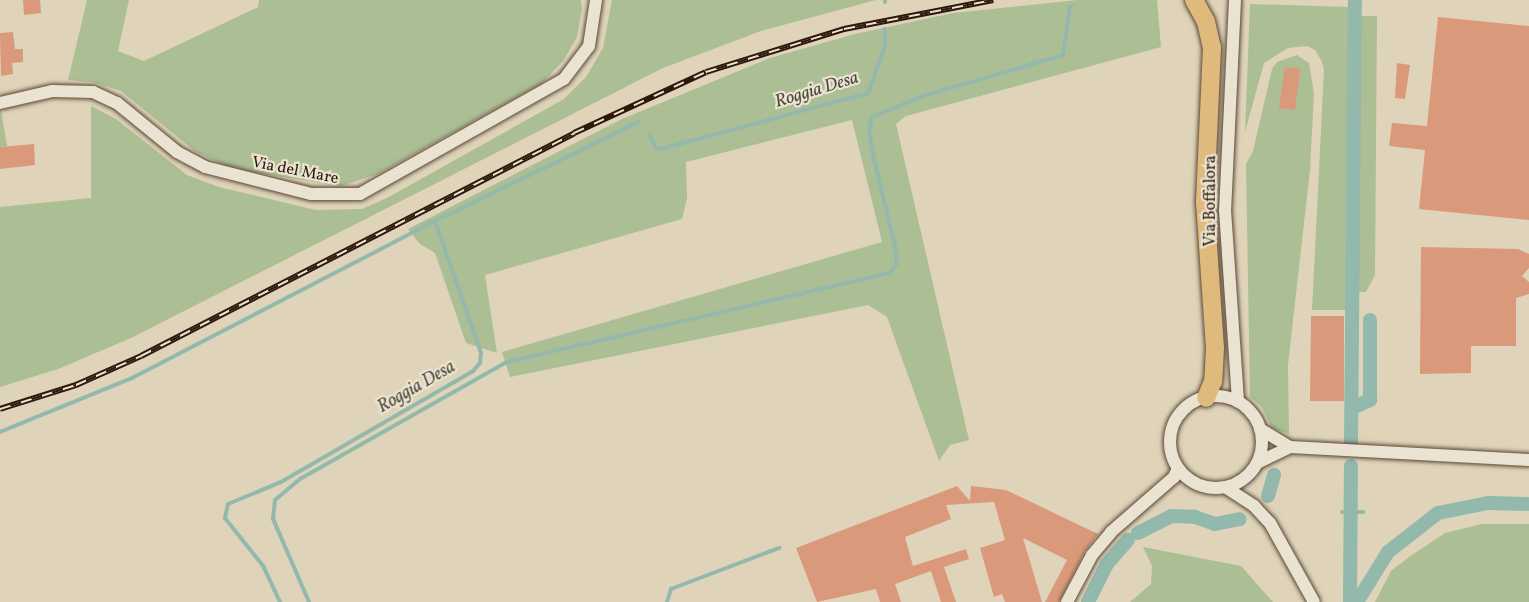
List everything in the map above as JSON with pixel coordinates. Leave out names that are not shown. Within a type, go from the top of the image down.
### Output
[{"type":"highway","points":[[1194,0],[1206,22],[1212,47],[1205,202],[1215,348],[1213,381],[1206,398]]},
{"type":"street","name":"Via del Mare","points":[[0,103],[52,91],[93,92],[117,103],[177,152],[205,167],[311,194],[360,194],[564,79],[589,46],[596,0]]},
{"type":"street","name":"Via Boffalora","points":[[1235,7],[1226,210],[1238,402]]},
{"type":"street","points":[[1257,463],[1262,445],[1260,429],[1252,414],[1238,402],[1222,397],[1206,398],[1185,408],[1173,426],[1171,449],[1178,468],[1197,484],[1225,487],[1254,506],[1270,523],[1314,602]]},
{"type":"street","points":[[1260,429],[1290,447],[1529,460]]},
{"type":"street","points":[[1225,487],[1243,479],[1257,463],[1290,447]]},
{"type":"street","points":[[1067,602],[1092,555],[1145,500],[1174,477],[1178,468]]},
{"type":"green space","points":[[87,0],[129,0],[118,51],[144,61],[258,7],[259,0],[581,0],[582,9],[577,37],[563,61],[542,83],[378,174],[341,186],[234,169],[196,152],[121,91],[92,82],[68,80]]},
{"type":"green space","points":[[612,0],[876,0],[761,31],[663,68],[131,338],[58,369],[0,387],[0,207],[91,198],[91,106],[116,119],[187,175],[219,187],[316,210],[362,209],[387,198],[564,99],[586,77],[603,48]]},
{"type":"green space","points":[[1077,0],[1157,0],[1161,47],[906,116],[896,124],[969,440],[950,445],[939,461],[887,317],[868,305],[510,377],[502,352],[882,242],[852,120],[686,162],[687,198],[682,219],[485,275],[497,353],[466,343],[435,253],[420,244],[408,229],[622,119],[770,58],[855,34],[953,13]]},
{"type":"green space","points":[[1250,4],[1350,7],[1346,310],[1312,310],[1324,69],[1315,50],[1307,46],[1288,48],[1264,63],[1245,132]]},
{"type":"green space","points":[[1359,16],[1377,16],[1375,275],[1366,292],[1357,292]]},
{"type":"green space","points":[[1297,55],[1309,63],[1314,93],[1310,170],[1288,365],[1289,434],[1272,428],[1262,407],[1250,397],[1246,164],[1253,151],[1272,69],[1277,62]]},
{"type":"green space","points":[[0,110],[7,146],[0,147]]},
{"type":"green space","points":[[1482,524],[1529,524],[1529,602],[1375,602],[1391,571],[1409,557],[1445,533]]},
{"type":"green space","points":[[1143,547],[1241,566],[1273,602],[1130,602],[1151,584],[1152,566]]},
{"type":"building","points":[[23,0],[40,0],[41,13],[24,15]]},
{"type":"building","points":[[1438,17],[1529,26],[1529,220],[1419,209],[1425,150],[1389,146],[1392,123],[1427,126]]},
{"type":"building","points":[[13,32],[15,49],[23,49],[23,62],[12,63],[13,74],[1,76],[0,33]]},
{"type":"building","points":[[1397,63],[1410,65],[1405,99],[1395,98]]},
{"type":"building","points":[[1285,67],[1300,69],[1295,110],[1279,108]]},
{"type":"building","points":[[34,144],[35,165],[0,169],[0,147]]},
{"type":"building","points":[[1421,247],[1518,249],[1529,254],[1529,268],[1522,276],[1529,282],[1529,294],[1516,298],[1516,346],[1471,346],[1471,373],[1420,374]]},
{"type":"building","points":[[1311,316],[1344,316],[1344,401],[1310,401]]},
{"type":"building","points":[[957,486],[970,501],[971,486],[1006,490],[1098,534],[1085,551],[1059,602],[1045,602],[1067,560],[1023,538],[1042,602],[1005,602],[1002,594],[994,597],[980,548],[1005,540],[994,502],[946,505],[951,519],[905,537],[913,566],[966,549],[969,559],[944,567],[956,602],[941,602],[931,571],[895,584],[901,602],[880,602],[876,589],[817,602],[796,548]]},
{"type":"waterway","points":[[1351,444],[1355,0]]},
{"type":"waterway","points":[[309,602],[273,519],[275,500],[300,479],[507,362],[890,273],[897,263],[869,130],[872,117],[923,96],[1063,55],[1070,6]]},
{"type":"waterway","name":"Roggia Desa","points":[[649,135],[656,148],[661,149],[868,93],[885,46],[885,29]]},
{"type":"waterway","points":[[0,432],[132,378],[435,221],[639,122]]},
{"type":"waterway","name":"Roggia Desa","points":[[280,602],[264,567],[225,518],[228,504],[281,482],[473,371],[480,363],[481,353],[435,221]]},
{"type":"waterway","points":[[1352,408],[1370,400],[1370,320]]},
{"type":"waterway","points":[[1350,602],[1351,466]]},
{"type":"waterway","points":[[1268,496],[1274,475]]},
{"type":"waterway","points":[[1357,602],[1388,552],[1438,513],[1488,503],[1529,504]]},
{"type":"waterway","points":[[1342,512],[1363,512]]},
{"type":"waterway","points":[[1138,533],[1171,516],[1195,517],[1215,524],[1240,519]]},
{"type":"waterway","points":[[1088,602],[1107,564],[1128,540]]},
{"type":"waterway","points":[[667,602],[671,589],[779,548]]},
{"type":"railway","points":[[0,409],[76,385],[141,356],[574,133],[706,72],[844,29],[993,0]]}]
